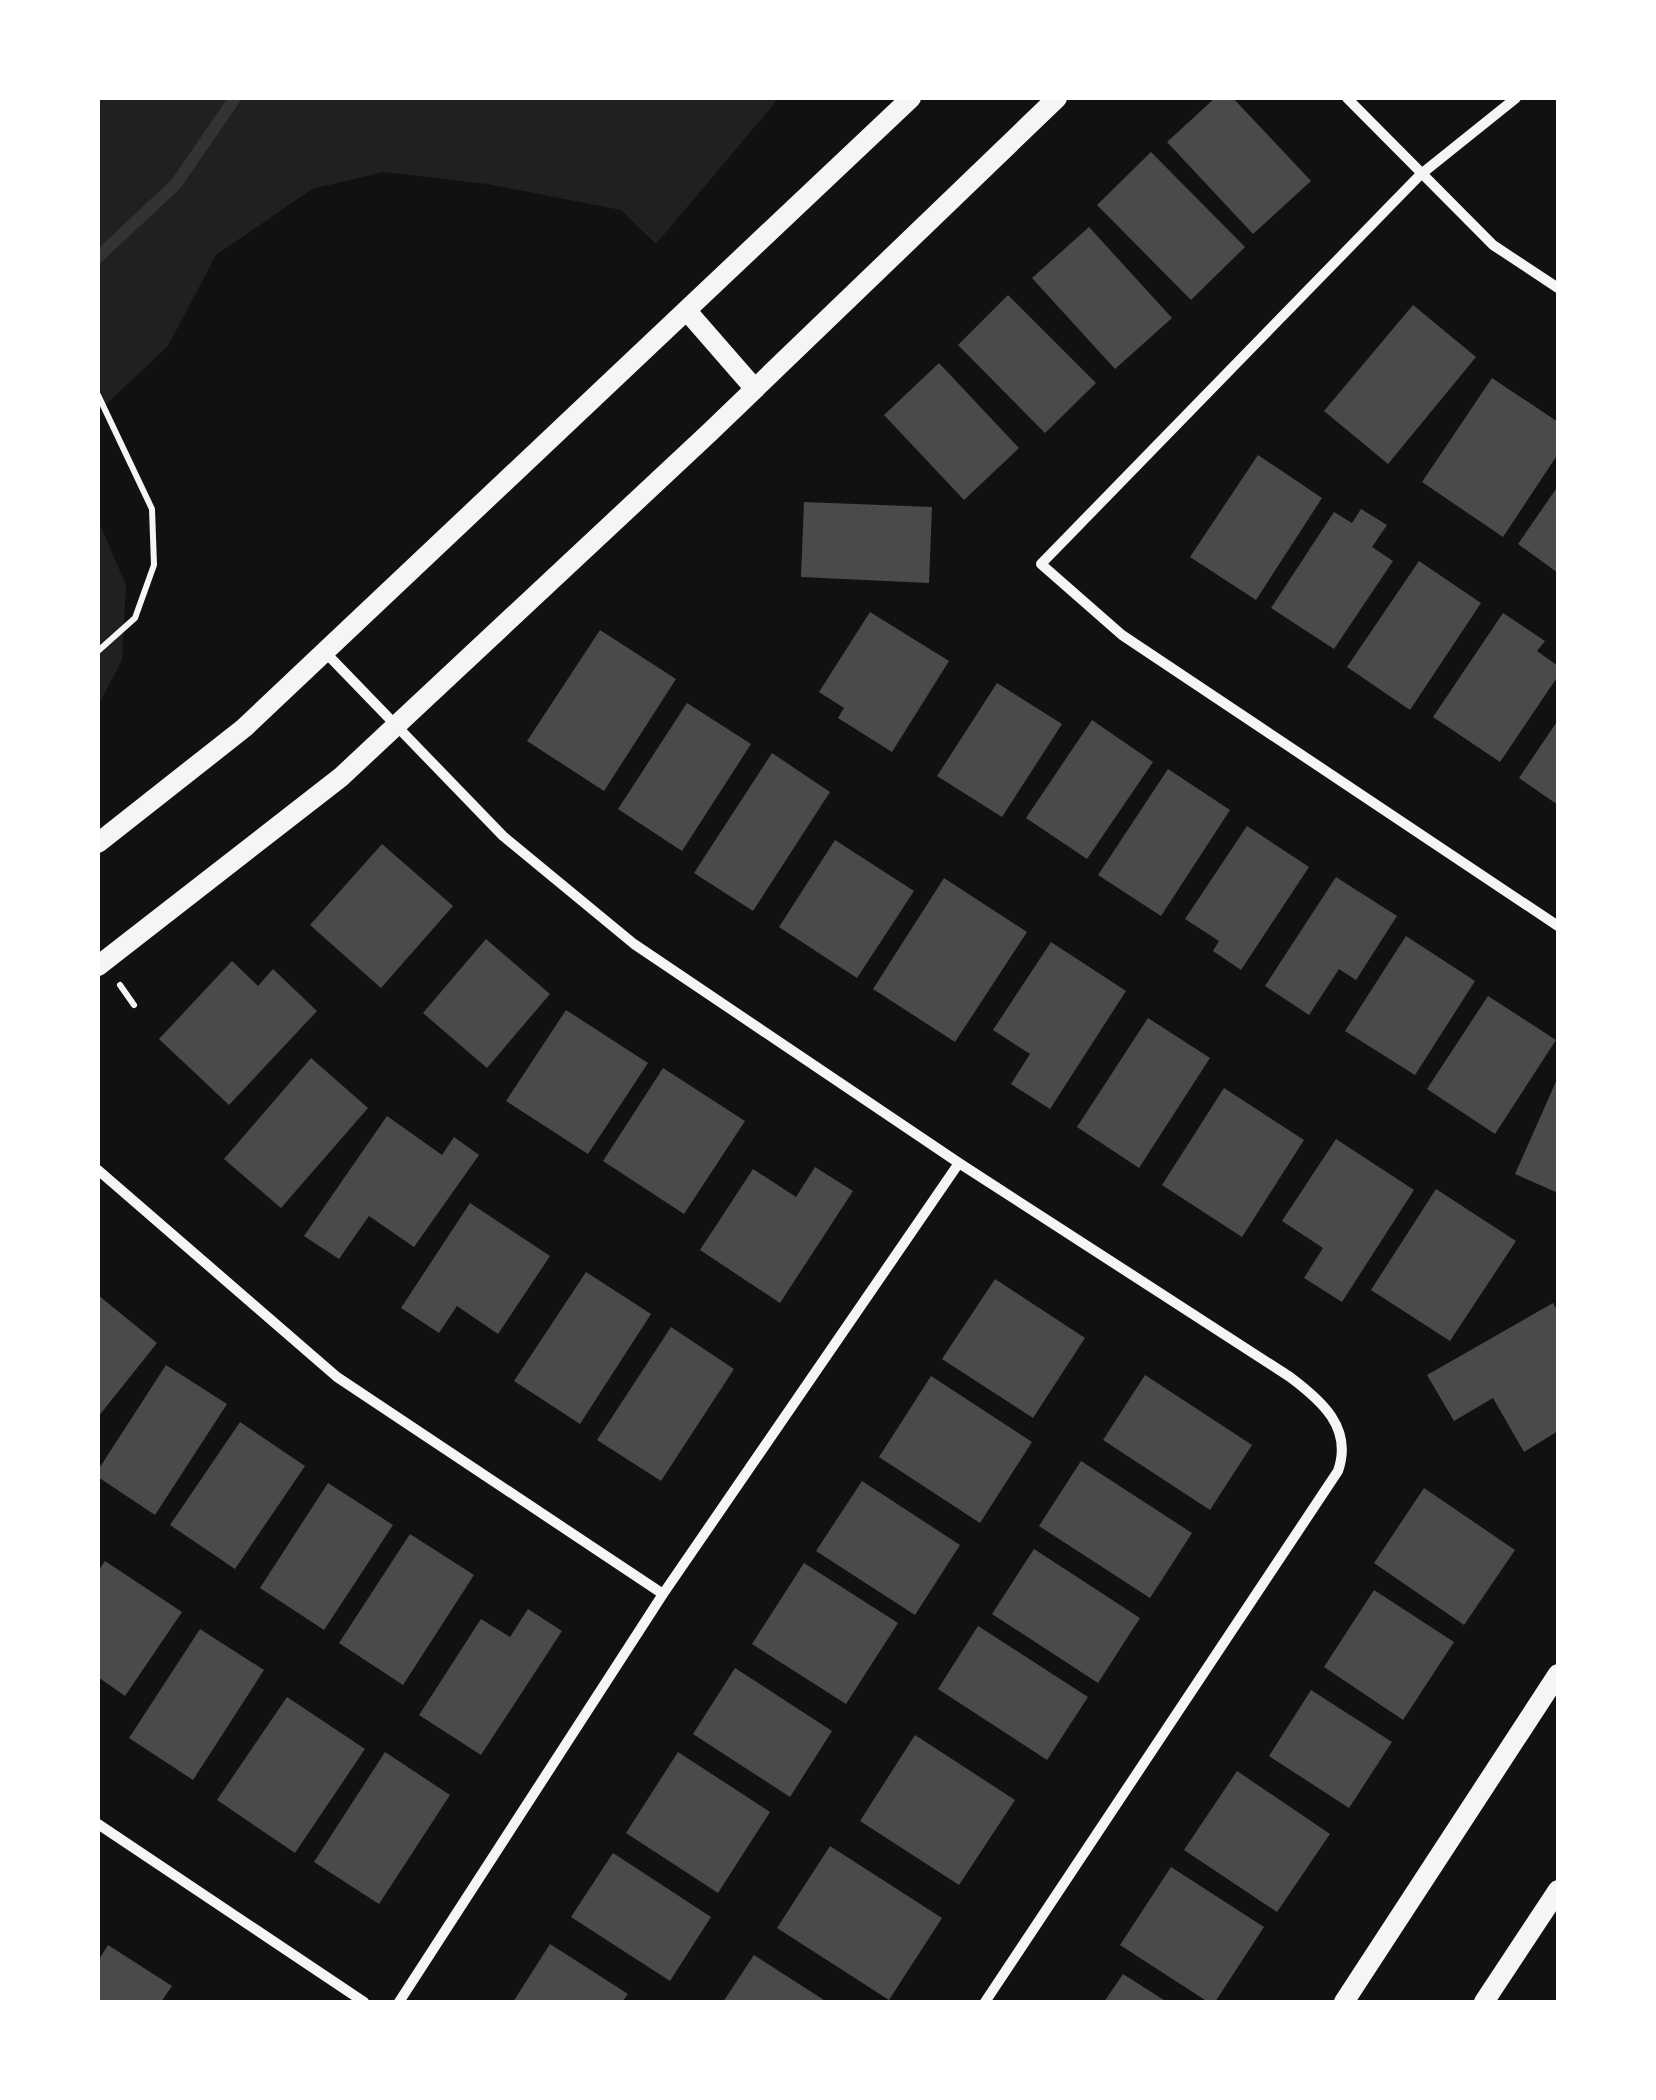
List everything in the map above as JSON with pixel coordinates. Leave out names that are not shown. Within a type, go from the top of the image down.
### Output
[{"type":"main road","points":[[98,843],[244,728],[911,98]]},
{"type":"main road","points":[[98,966],[340,777],[755,389],[1057,98]]},
{"type":"main road","points":[[687,310],[755,389]]},
{"type":"main road","points":[[1344,2002],[1558,1674]]},
{"type":"main road","points":[[1484,2002],[1558,1890]]},
{"type":"street","points":[[1347,98],[1493,245],[1558,288]]},
{"type":"street","points":[[1516,98],[1420,175],[1041,564],[1122,634],[1558,926]]},
{"type":"street","points":[[324,652],[502,836],[634,944],[959,1164],[1290,1377],[1323,1402],[1336,1422],[1345,1453],[1338,1471],[985,2002]]},
{"type":"street","points":[[399,2002],[663,1594],[959,1164]]},
{"type":"street","points":[[98,1170],[336,1378],[663,1594]]},
{"type":"street","points":[[98,1824],[364,2002]]},
{"type":"path","points":[[98,395],[152,509],[154,565],[135,618],[98,650]]},
{"type":"path","points":[[128,996],[134,1004]]},
{"type":"shaded area","points":[[98,98],[779,98],[656,244],[621,210],[487,184],[384,172],[312,189],[216,255],[168,346],[98,412]]},
{"type":"shaded area","points":[[98,520],[126,585],[122,660],[98,706]]},
{"type":"building","points":[[1215,98],[1233,98],[1311,181],[1253,234],[1167,142]]},
{"type":"building","points":[[1151,152],[1245,247],[1191,300],[1097,205]]},
{"type":"building","points":[[1089,227],[1172,318],[1115,369],[1032,278]]},
{"type":"building","points":[[1008,295],[1096,383],[1045,433],[958,345]]},
{"type":"building","points":[[1413,305],[1476,357],[1388,464],[1324,411]]},
{"type":"building","points":[[939,363],[1019,448],[964,500],[884,415]]},
{"type":"building","points":[[1492,378],[1558,422],[1558,454],[1503,537],[1422,482]]},
{"type":"building","points":[[1258,455],[1322,498],[1256,600],[1190,557]]},
{"type":"building","points":[[1558,486],[1558,573],[1518,544]]},
{"type":"building","points":[[804,502],[932,507],[929,583],[801,577]]},
{"type":"building","points":[[1361,509],[1387,525],[1372,547],[1393,561],[1334,649],[1271,608],[1334,512],[1352,523]]},
{"type":"building","points":[[1419,561],[1481,603],[1410,710],[1347,667]]},
{"type":"building","points":[[870,612],[949,661],[892,752],[838,718],[844,708],[819,692]]},
{"type":"building","points":[[1503,613],[1545,641],[1537,651],[1558,666],[1558,676],[1500,762],[1433,717]]},
{"type":"building","points":[[600,630],[676,679],[604,791],[527,741]]},
{"type":"building","points":[[997,683],[1062,724],[1002,817],[937,776]]},
{"type":"building","points":[[687,703],[751,744],[682,851],[618,809]]},
{"type":"building","points":[[1092,720],[1153,762],[1087,859],[1026,818]]},
{"type":"building","points":[[1558,720],[1558,805],[1519,778]]},
{"type":"building","points":[[772,753],[830,792],[753,911],[694,873]]},
{"type":"building","points":[[1168,769],[1230,810],[1161,916],[1098,875]]},
{"type":"building","points":[[1247,826],[1309,867],[1241,970],[1213,951],[1219,941],[1185,919]]},
{"type":"building","points":[[835,840],[914,891],[857,978],[779,927]]},
{"type":"building","points":[[382,844],[453,906],[381,988],[310,925]]},
{"type":"building","points":[[1336,877],[1397,916],[1356,980],[1339,969],[1309,1015],[1265,986]]},
{"type":"building","points":[[944,878],[1027,932],[955,1042],[873,989]]},
{"type":"building","points":[[1406,936],[1475,981],[1415,1075],[1345,1031]]},
{"type":"building","points":[[486,939],[550,994],[487,1068],[423,1013]]},
{"type":"building","points":[[1051,942],[1126,991],[1050,1109],[1011,1084],[1030,1054],[993,1030]]},
{"type":"building","points":[[232,961],[258,986],[273,969],[317,1011],[229,1105],[159,1039]]},
{"type":"building","points":[[1488,996],[1556,1040],[1495,1134],[1427,1089]]},
{"type":"building","points":[[566,1010],[648,1063],[588,1154],[506,1101]]},
{"type":"building","points":[[1148,1018],[1210,1058],[1139,1168],[1077,1127]]},
{"type":"building","points":[[311,1058],[368,1108],[281,1208],[224,1159]]},
{"type":"building","points":[[663,1068],[745,1121],[684,1214],[603,1161]]},
{"type":"building","points":[[1558,1077],[1558,1193],[1515,1174]]},
{"type":"building","points":[[1224,1088],[1304,1140],[1242,1237],[1162,1185]]},
{"type":"building","points":[[387,1116],[442,1155],[454,1137],[479,1155],[414,1247],[369,1216],[339,1259],[304,1236]]},
{"type":"building","points":[[1336,1139],[1414,1190],[1342,1302],[1304,1278],[1323,1248],[1282,1221]]},
{"type":"building","points":[[815,1167],[853,1191],[780,1303],[700,1250],[753,1169],[796,1197]]},
{"type":"building","points":[[1436,1189],[1516,1241],[1450,1341],[1371,1290]]},
{"type":"building","points":[[470,1203],[550,1256],[498,1334],[457,1306],[439,1333],[401,1308]]},
{"type":"building","points":[[586,1272],[651,1314],[580,1424],[514,1381]]},
{"type":"building","points":[[995,1279],[1085,1338],[1033,1418],[942,1359]]},
{"type":"building","points":[[98,1295],[157,1343],[98,1417]]},
{"type":"building","points":[[1553,1303],[1558,1312],[1558,1431],[1524,1452],[1493,1398],[1454,1421],[1427,1375]]},
{"type":"building","points":[[671,1327],[734,1369],[661,1481],[597,1440]]},
{"type":"building","points":[[166,1365],[227,1404],[155,1515],[98,1477],[98,1470]]},
{"type":"building","points":[[1145,1375],[1252,1445],[1210,1510],[1103,1440]]},
{"type":"building","points":[[931,1376],[1032,1442],[980,1523],[879,1457]]},
{"type":"building","points":[[240,1422],[305,1466],[235,1569],[170,1525]]},
{"type":"building","points":[[1081,1461],[1192,1533],[1150,1598],[1039,1526]]},
{"type":"building","points":[[862,1481],[960,1545],[915,1615],[816,1551]]},
{"type":"building","points":[[328,1483],[393,1525],[324,1630],[260,1588]]},
{"type":"building","points":[[1424,1488],[1515,1550],[1464,1625],[1374,1563]]},
{"type":"building","points":[[410,1534],[474,1575],[403,1685],[339,1643]]},
{"type":"building","points":[[1034,1549],[1140,1618],[1098,1683],[992,1614]]},
{"type":"building","points":[[105,1561],[182,1612],[125,1696],[98,1677],[98,1571]]},
{"type":"building","points":[[804,1563],[898,1623],[846,1704],[752,1644]]},
{"type":"building","points":[[1374,1590],[1454,1642],[1403,1720],[1324,1667]]},
{"type":"building","points":[[528,1609],[562,1631],[481,1755],[419,1715],[481,1619],[510,1637]]},
{"type":"building","points":[[978,1626],[1088,1697],[1047,1760],[938,1689]]},
{"type":"building","points":[[200,1629],[264,1670],[193,1780],[129,1738]]},
{"type":"building","points":[[735,1668],[832,1731],[790,1797],[693,1734]]},
{"type":"building","points":[[1311,1690],[1392,1742],[1349,1808],[1269,1756]]},
{"type":"building","points":[[287,1697],[365,1749],[295,1853],[217,1800]]},
{"type":"building","points":[[915,1735],[1015,1800],[959,1885],[860,1821]]},
{"type":"building","points":[[385,1752],[450,1795],[379,1904],[314,1862]]},
{"type":"building","points":[[678,1752],[770,1812],[718,1893],[626,1833]]},
{"type":"building","points":[[1237,1771],[1330,1834],[1277,1912],[1184,1850]]},
{"type":"building","points":[[830,1846],[942,1918],[889,2000],[777,1928]]},
{"type":"building","points":[[613,1853],[711,1917],[670,1981],[571,1917]]},
{"type":"building","points":[[1171,1867],[1264,1927],[1215,2002],[1208,2002],[1120,1945]]},
{"type":"building","points":[[550,1944],[628,1994],[622,2002],[513,2002]]},
{"type":"building","points":[[108,1945],[172,1986],[161,2002],[98,2002],[98,1961]]},
{"type":"building","points":[[754,1955],[827,2002],[723,2002]]},
{"type":"building","points":[[1123,1974],[1167,2002],[1104,2002]]},
{"type":"waterway","points":[[98,257],[176,184],[235,98]]}]
